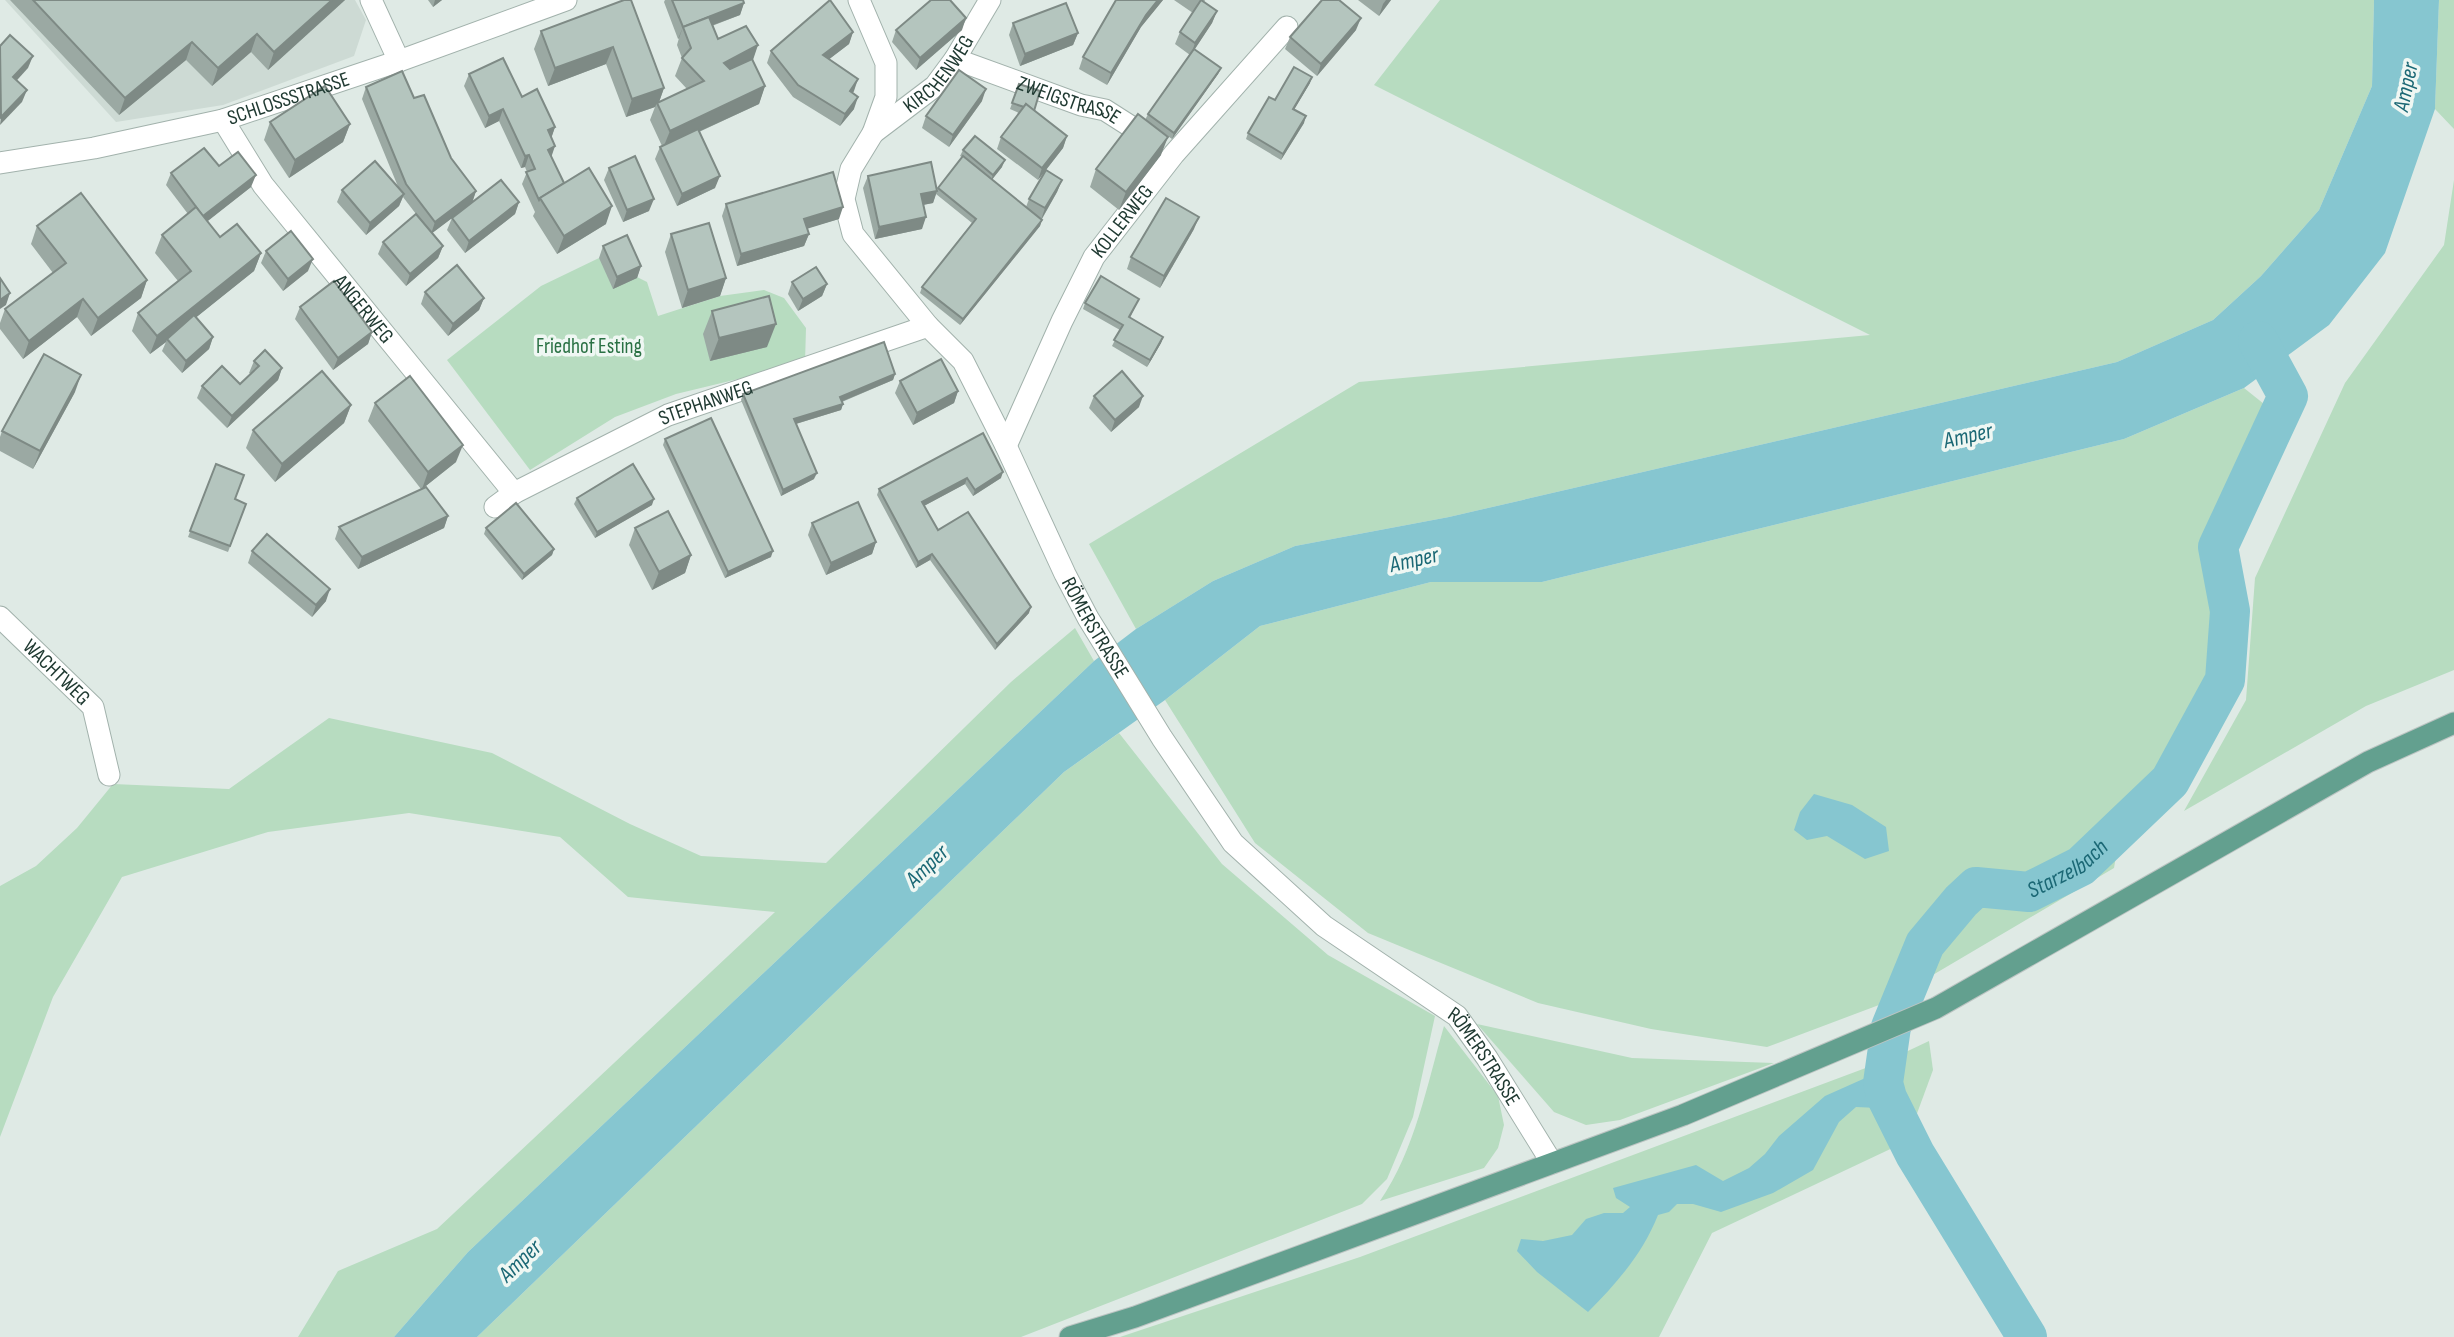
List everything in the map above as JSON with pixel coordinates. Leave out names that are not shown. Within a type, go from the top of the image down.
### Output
[{"type":"main road","points":[[1070,1337],[1135,1317],[1683,1115],[1881,1033],[1936,1008],[2368,762],[2454,723]]},
{"type":"street","points":[[371,0],[399,61]]},
{"type":"street","name":"SCHLOSSSTRASSE","points":[[0,163],[94,148],[223,120],[399,61],[566,0]]},
{"type":"street","name":"RÖMERSTRASSE","points":[[859,0],[886,63],[886,97],[873,133],[851,169],[844,199],[853,234],[928,326],[964,361],[1088,618],[1154,725],[1233,844],[1324,926],[1457,1016],[1552,1163]]},
{"type":"street","name":"KIRCHENWEG","points":[[873,133],[935,86],[955,59],[990,0]]},
{"type":"street","name":"KOLLERWEG","points":[[1006,446],[1094,257],[1174,154],[1287,27]]},
{"type":"street","name":"ZWEIGSTRASSE","points":[[955,59],[1105,110],[1174,154]]},
{"type":"street","name":"ANGERWEG","points":[[223,120],[263,185],[514,493]]},
{"type":"street","name":"STEPHANWEG","points":[[495,507],[514,493],[668,415],[928,326]]},
{"type":"street","name":"WACHTWEG","points":[[0,617],[93,707],[109,775]]},
{"type":"shaded area","points":[[5,0],[355,0],[366,20],[354,56],[223,105],[116,122]]},
{"type":"green space","points":[[1440,0],[2374,0],[2372,86],[2319,210],[2261,276],[2213,320],[2117,362],[1449,517],[1295,546],[1213,581],[1136,629],[1089,544],[1359,382],[1870,335],[1374,85]]},
{"type":"green space","points":[[2439,0],[2454,0],[2454,129],[2435,109]]},
{"type":"green space","points":[[2454,180],[2454,670],[2366,706],[2184,811],[2246,700],[2255,578],[2345,383],[2444,245]]},
{"type":"green space","name":"Friedhof Esting","points":[[599,258],[647,282],[658,316],[720,296],[764,290],[784,298],[806,328],[805,363],[676,394],[615,417],[530,470],[447,360],[541,286]]},
{"type":"green space","points":[[2244,388],[2264,404],[2204,544],[2213,616],[2210,679],[2163,776],[2118,844],[2114,868],[1887,1002],[1767,1047],[1651,1029],[1538,1003],[1368,933],[1255,843],[1165,700],[1260,626],[1431,582],[1542,582],[2124,439]]},
{"type":"green space","points":[[1075,628],[1094,661],[468,1252],[394,1337],[298,1337],[338,1271],[437,1229],[775,912],[628,897],[560,837],[409,813],[268,832],[122,877],[53,997],[0,1137],[0,886],[36,866],[77,828],[113,784],[229,789],[329,718],[492,753],[630,824],[701,856],[826,863],[1011,682]]},
{"type":"green space","points":[[1119,733],[1222,864],[1328,955],[1435,1016],[1413,1117],[1387,1179],[1362,1204],[1021,1337],[477,1337],[1064,772]]},
{"type":"green space","points":[[1477,1024],[1632,1058],[1774,1063],[1620,1120],[1586,1125],[1554,1112]]},
{"type":"green space","points":[[1444,1026],[1498,1096],[1504,1125],[1498,1148],[1484,1168],[1380,1201],[1411,1139]]},
{"type":"green space","points":[[1929,1041],[1933,1070],[1912,1127],[1893,1058]]},
{"type":"green space","points":[[1871,1066],[1901,1144],[1712,1233],[1659,1337],[1120,1337],[1360,1257]]},
{"type":"water","name":"Amper","points":[[2374,0],[2439,0],[2435,109],[2385,253],[2329,325],[2244,388],[2124,439],[1542,582],[1431,582],[1260,626],[1165,700],[1064,772],[477,1337],[394,1337],[468,1252],[1094,661],[1136,629],[1213,581],[1295,546],[1449,517],[2117,362],[2213,320],[2261,276],[2319,210],[2372,86]]},
{"type":"water","points":[[1814,794],[1852,805],[1886,827],[1889,851],[1865,859],[1827,836],[1807,840],[1794,830],[1800,812]]},
{"type":"water","points":[[1890,1067],[1893,1084],[1912,1133],[1902,1139],[1878,1108],[1856,1107],[1839,1122],[1813,1170],[1773,1193],[1721,1212],[1693,1204],[1677,1204],[1669,1212],[1658,1215],[1645,1242],[1628,1267],[1588,1312],[1537,1272],[1517,1251],[1521,1239],[1543,1241],[1572,1235],[1586,1219],[1604,1213],[1623,1213],[1630,1207],[1616,1198],[1613,1188],[1696,1165],[1723,1181],[1749,1168],[1779,1136],[1825,1096]]},
{"type":"building","points":[[33,0],[332,0],[274,52],[257,34],[218,68],[192,42],[125,98]]},
{"type":"building","points":[[624,0],[631,0],[664,88],[632,99],[613,47],[555,68],[541,31]]},
{"type":"building","points":[[672,0],[743,0],[744,3],[683,27]]},
{"type":"building","points":[[830,0],[853,32],[823,55],[858,79],[850,91],[858,97],[845,114],[798,85],[771,51]]},
{"type":"building","points":[[931,0],[950,0],[966,18],[920,58],[896,30]]},
{"type":"building","points":[[1116,0],[1158,0],[1111,73],[1083,57]]},
{"type":"building","points":[[1201,0],[1217,11],[1195,43],[1180,32]]},
{"type":"building","points":[[1322,0],[1339,0],[1361,18],[1321,64],[1290,37]]},
{"type":"building","points":[[1066,3],[1078,33],[1025,54],[1013,23]]},
{"type":"building","points":[[709,17],[718,39],[746,26],[758,45],[724,63],[730,69],[752,59],[765,86],[670,131],[657,103],[704,81],[682,58],[691,48],[683,27]]},
{"type":"building","points":[[10,35],[33,56],[13,77],[27,90],[1,117],[0,46]]},
{"type":"building","points":[[1194,49],[1221,68],[1174,133],[1148,114]]},
{"type":"building","points":[[503,58],[522,97],[537,89],[555,127],[548,130],[555,146],[548,150],[564,183],[539,200],[526,172],[535,169],[529,155],[525,156],[503,109],[489,116],[469,74]]},
{"type":"building","points":[[1294,67],[1312,77],[1293,109],[1306,116],[1283,154],[1248,133],[1269,97],[1275,100]]},
{"type":"building","points":[[959,70],[986,89],[953,135],[926,116]]},
{"type":"building","points":[[402,71],[414,98],[424,95],[451,158],[476,191],[435,222],[406,184],[366,87]]},
{"type":"building","points":[[1019,84],[1040,91],[1034,111],[1026,104],[1024,107],[1012,103]]},
{"type":"building","points":[[325,86],[350,124],[295,160],[270,122]]},
{"type":"building","points":[[1026,104],[1067,136],[1042,168],[1001,137]]},
{"type":"building","points":[[1138,114],[1168,137],[1126,192],[1096,169]]},
{"type":"building","points":[[698,129],[720,176],[682,194],[660,147]]},
{"type":"building","points":[[975,136],[1005,160],[993,175],[963,150]]},
{"type":"building","points":[[204,148],[219,166],[238,152],[256,175],[203,216],[171,173]]},
{"type":"building","points":[[635,156],[654,199],[627,210],[609,168]]},
{"type":"building","points":[[963,156],[1042,220],[963,319],[922,287],[976,219],[938,188]]},
{"type":"building","points":[[375,161],[404,194],[370,223],[342,190]]},
{"type":"building","points":[[931,162],[937,191],[921,194],[926,217],[879,227],[868,176]]},
{"type":"building","points":[[589,168],[612,206],[564,236],[540,198]]},
{"type":"building","points":[[1046,170],[1062,180],[1045,208],[1029,199]]},
{"type":"building","points":[[833,172],[843,207],[804,219],[809,234],[741,254],[726,204]]},
{"type":"building","points":[[501,180],[519,202],[469,241],[452,218]]},
{"type":"building","points":[[81,193],[147,280],[98,318],[83,299],[29,341],[5,309],[66,263],[37,226]]},
{"type":"building","points":[[1166,198],[1199,217],[1164,276],[1131,257]]},
{"type":"building","points":[[196,207],[220,237],[237,224],[261,253],[157,336],[138,313],[191,271],[162,235]]},
{"type":"building","points":[[416,214],[443,246],[410,274],[383,242]]},
{"type":"building","points":[[709,223],[726,278],[688,290],[671,234]]},
{"type":"building","points":[[291,231],[313,259],[288,279],[266,251]]},
{"type":"building","points":[[627,235],[641,266],[617,277],[603,246]]},
{"type":"building","points":[[457,265],[484,298],[453,324],[425,292]]},
{"type":"building","points":[[816,267],[827,284],[803,299],[792,282]]},
{"type":"building","points":[[1101,276],[1139,299],[1129,317],[1163,337],[1150,360],[1114,340],[1123,325],[1085,303]]},
{"type":"building","points":[[0,278],[10,293],[0,300]]},
{"type":"building","points":[[334,281],[372,332],[338,358],[300,307]]},
{"type":"building","points":[[769,296],[776,324],[719,338],[712,311]]},
{"type":"building","points":[[194,315],[213,337],[186,361],[167,339]]},
{"type":"building","points":[[884,342],[895,374],[840,397],[843,404],[794,419],[817,473],[783,490],[743,394]]},
{"type":"building","points":[[265,350],[282,368],[232,416],[202,386],[222,366],[240,384],[259,366],[254,361]]},
{"type":"building","points":[[44,354],[81,375],[40,451],[2,431]]},
{"type":"building","points":[[941,359],[958,391],[917,413],[900,381]]},
{"type":"building","points":[[322,371],[351,405],[282,464],[253,430]]},
{"type":"building","points":[[1122,371],[1143,396],[1115,420],[1094,396]]},
{"type":"building","points":[[410,376],[463,445],[428,472],[375,403]]},
{"type":"building","points":[[711,418],[773,551],[728,572],[665,439]]},
{"type":"building","points":[[983,433],[1003,472],[975,490],[967,478],[922,502],[938,530],[968,512],[1031,607],[997,644],[932,554],[918,562],[879,489]]},
{"type":"building","points":[[216,464],[244,475],[235,499],[246,504],[230,546],[190,531]]},
{"type":"building","points":[[633,464],[654,499],[597,532],[577,498]]},
{"type":"building","points":[[426,487],[448,516],[362,557],[339,527]]},
{"type":"building","points":[[858,502],[876,542],[831,563],[812,523]]},
{"type":"building","points":[[516,503],[554,549],[524,574],[486,528]]},
{"type":"building","points":[[668,511],[691,555],[659,572],[635,528]]},
{"type":"building","points":[[267,534],[330,589],[316,605],[252,551]]},
{"type":"waterway","name":"Starzelbach","points":[[2027,1337],[1915,1154],[1887,1098],[1883,1083],[1891,1027],[1925,944],[1961,901],[1976,887],[2029,892],[2081,866],[2170,781],[2225,680],[2230,611],[2218,547],[2288,396],[2258,341]]}]
